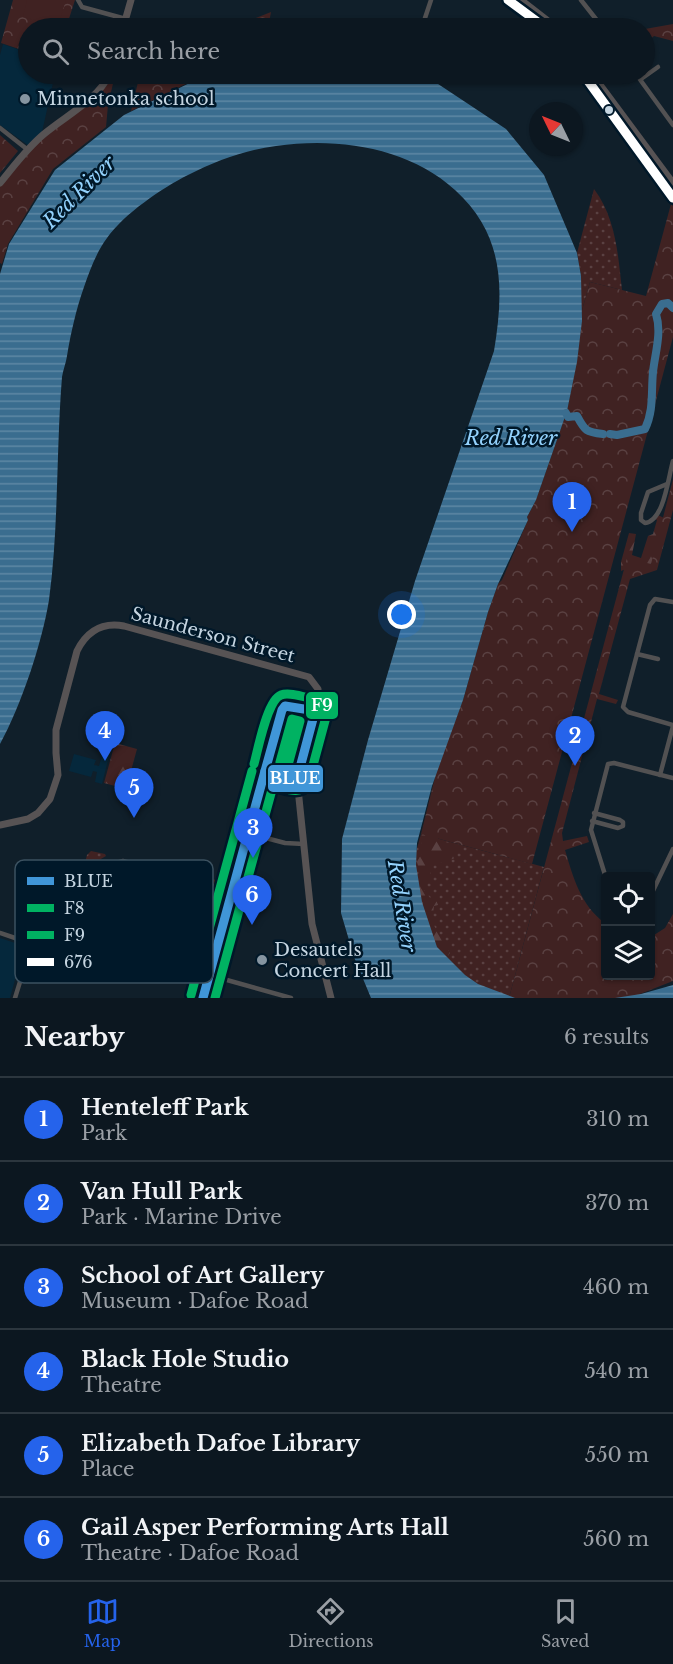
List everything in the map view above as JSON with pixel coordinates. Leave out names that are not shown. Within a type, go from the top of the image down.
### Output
[{"type":"street","points":[[78,0],[82,7],[122,18]]},
{"type":"street","points":[[126,18],[131,0]]},
{"type":"street","points":[[425,18],[431,0]]},
{"type":"street","points":[[507,0],[532,18]]},
{"type":"street","points":[[521,0],[544,18]]},
{"type":"street","points":[[581,0],[595,18]]},
{"type":"street","points":[[0,183],[28,150],[59,122],[91,99],[104,84]]},
{"type":"street","points":[[595,84],[673,183]]},
{"type":"street","points":[[595,84],[673,198]]},
{"type":"street","points":[[644,84],[673,125]]},
{"type":"street","points":[[0,128],[28,150]]},
{"type":"street","points":[[667,484],[648,492],[640,513],[641,520],[645,523],[656,518],[660,509],[667,484],[673,461]]},
{"type":"street","points":[[660,775],[673,725],[625,710],[623,704],[652,601],[658,599],[673,602]]},
{"type":"street","name":"Saunderson Street","points":[[0,825],[28,819],[38,813],[50,799],[58,775],[56,740],[59,718],[77,651],[82,641],[96,628],[110,625],[124,626],[303,675],[314,681],[318,688],[318,701],[297,779],[304,844]]},
{"type":"street","points":[[637,654],[658,659]]},
{"type":"street","points":[[604,872],[591,833],[592,821],[608,764],[614,763],[673,778]]},
{"type":"street","points":[[213,961],[264,771]]},
{"type":"street","points":[[592,821],[618,828],[623,826],[620,820],[594,813]]},
{"type":"street","points":[[247,833],[285,843],[304,844],[312,924],[332,998]]},
{"type":"street","points":[[655,888],[673,849]]},
{"type":"street","points":[[0,933],[15,938]]},
{"type":"street","points":[[213,946],[217,947]]},
{"type":"street","points":[[213,976],[291,998]]},
{"type":"street","points":[[15,998],[19,983]]},
{"type":"street","points":[[203,998],[207,983]]},
{"type":"shaded area","name":"Minnetonka school","points":[[3,44],[18,49],[18,84],[53,84],[42,132],[29,146],[0,125],[0,55]]},
{"type":"shaded area","points":[[106,742],[112,744],[102,784],[95,782],[97,772],[93,771],[91,777],[69,771],[74,754],[96,760],[94,765],[99,766]]},
{"type":"shaded area","points":[[0,938],[15,943],[15,980],[10,998],[0,998]]},
{"type":"green space","points":[[13,0],[75,0],[69,18],[18,18],[18,49],[1,43]]},
{"type":"green space","points":[[27,0],[66,0],[60,18],[23,17]]},
{"type":"green space","points":[[271,12],[270,18],[256,18]]},
{"type":"green space","points":[[673,24],[673,41],[655,36],[655,27]]},
{"type":"green space","points":[[113,84],[106,127],[53,169],[8,244],[2,264],[0,263],[0,186],[42,138],[107,85]]},
{"type":"green space","points":[[138,84],[186,84],[131,111]]},
{"type":"green space","points":[[0,135],[18,151],[0,173]]},
{"type":"green space","points":[[594,189],[611,224],[622,290],[590,282],[581,314],[581,276],[577,253]]},
{"type":"green space","points":[[671,204],[673,206],[673,337],[532,864],[421,834],[437,769],[463,700],[488,612],[498,584],[502,580],[536,500],[567,411],[578,354],[581,314],[590,282],[646,296]]},
{"type":"green space","points":[[563,422],[439,831],[438,840],[449,843],[459,850],[455,858],[440,863],[435,857],[424,890],[431,899],[435,893],[438,905],[434,906],[432,922],[450,953],[448,955],[459,971],[438,952],[422,911],[423,900],[416,899],[416,891],[420,886],[420,872],[416,859],[421,856],[420,838],[424,832],[494,606],[543,482]]},
{"type":"green space","points":[[673,479],[673,510],[657,570],[630,579],[599,694],[618,700],[616,704],[597,699],[562,833],[563,841],[587,836],[589,842],[565,850],[584,900],[601,920],[601,980],[655,980],[655,934],[665,928],[673,914],[673,981],[630,998],[509,998],[627,558],[651,564]]},
{"type":"green space","points":[[656,514],[664,518],[654,562],[621,571],[621,562],[629,533],[636,534],[632,555],[641,558],[648,536],[653,534],[657,520],[652,518]]},
{"type":"green space","points":[[115,743],[137,749],[126,789],[104,783]]},
{"type":"green space","points":[[421,834],[544,867],[509,998],[462,980],[425,924],[414,859]]},
{"type":"green space","points":[[91,851],[106,856],[99,860],[86,860]]},
{"type":"green space","points":[[213,879],[226,884],[213,940]]},
{"type":"water","name":"Red River","points":[[188,84],[438,84],[506,129],[544,175],[577,253],[581,276],[582,321],[577,362],[567,411],[536,500],[498,584],[463,700],[432,786],[417,843],[416,865],[422,902],[437,947],[465,975],[478,984],[515,998],[371,998],[354,957],[341,913],[342,839],[368,740],[415,581],[494,351],[497,328],[499,285],[497,264],[484,226],[455,190],[436,175],[416,164],[394,155],[347,145],[299,144],[253,150],[209,165],[167,187],[133,211],[107,238],[94,262],[81,296],[62,377],[54,544],[46,617],[23,693],[0,744],[0,274],[9,244],[55,170],[124,115]]},
{"type":"water","points":[[673,985],[673,998],[615,998],[641,994]]},
{"type":"waterway","points":[[610,434],[617,435],[645,429],[651,408],[658,336],[656,314],[662,304],[668,303],[673,308]]},
{"type":"waterway","points":[[566,413],[568,417],[577,416],[587,430],[603,434]]},
{"type":"transit line","name":"676","points":[[508,0],[532,18]]},
{"type":"transit line","name":"676","points":[[590,84],[673,198]]},
{"type":"transit line","name":"F9","points":[[254,764],[267,715],[276,699],[281,695],[291,694],[313,699],[321,704],[326,717],[308,784],[300,790],[273,786]]},
{"type":"transit line","name":"BLUE","points":[[285,706],[310,710],[314,715],[297,779],[265,771],[285,706]]},
{"type":"transit line","name":"F8","points":[[292,719],[300,721],[288,765],[280,762],[292,719]]},
{"type":"transit line","name":"F9","points":[[213,914],[252,771]]},
{"type":"transit line","name":"BLUE","points":[[213,961],[265,771]]},
{"type":"transit line","name":"F8","points":[[215,998],[273,786]]},
{"type":"transit line","name":"F9","points":[[191,995],[194,983]]},
{"type":"transit line","name":"BLUE","points":[[203,998],[207,983]]},
{"type":"place","name":"Minnetonka school","points":[[25,99]]},
{"type":"place","name":"Henteleff Park","points":[[572,532]]},
{"type":"place","name":"Black Hole Studio","points":[[105,761]]},
{"type":"place","name":"Van Hull Park","points":[[575,766]]},
{"type":"place","name":"Elizabeth Dafoe Library","points":[[134,818]]},
{"type":"place","name":"School of Art Gallery","points":[[253,858]]},
{"type":"place","name":"Gail Asper Performing Arts Hall","points":[[252,925]]},
{"type":"place","name":"Desautels Concert Hall","points":[[262,960]]}]
